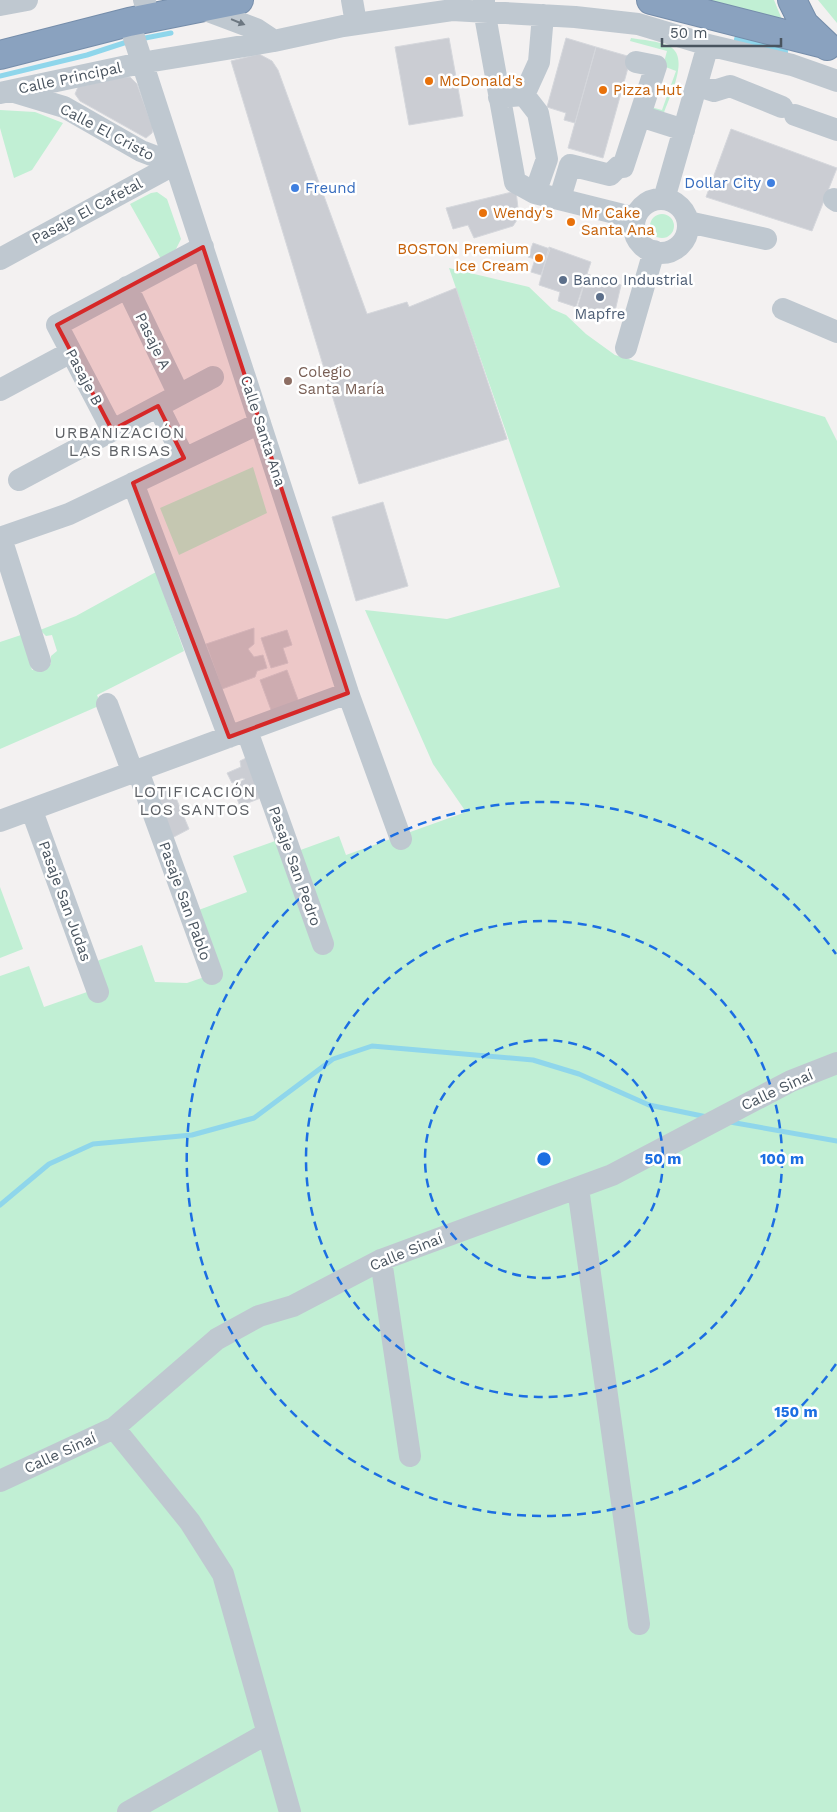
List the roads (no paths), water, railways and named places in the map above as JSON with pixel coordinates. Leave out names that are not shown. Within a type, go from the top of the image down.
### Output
[{"type":"highway","points":[[0,36],[144,6],[200,8],[239,0]]},
{"type":"highway","points":[[652,0],[733,20],[830,48]]},
{"type":"highway","points":[[792,0],[804,24],[830,48]]},
{"type":"highway","points":[[0,55],[144,6]]},
{"type":"street","points":[[0,6],[27,0]]},
{"type":"street","points":[[352,0],[356,23]]},
{"type":"street","points":[[484,5],[515,182],[535,193],[635,218]]},
{"type":"street","name":"Calle Principal","points":[[5,92],[141,63],[274,40],[356,23],[484,5],[543,15],[638,24],[716,47],[792,65],[837,81]]},
{"type":"street","name":"Calle Santa Ana","points":[[144,6],[141,63],[348,693],[401,839]]},
{"type":"street","points":[[675,35],[681,7]]},
{"type":"street","points":[[200,8],[256,29],[274,40]]},
{"type":"street","points":[[524,95],[539,62],[543,15]]},
{"type":"street","points":[[664,199],[698,86],[716,47],[733,20]]},
{"type":"street","points":[[560,198],[570,165],[610,175],[618,167],[624,167],[656,66],[636,62]]},
{"type":"street","points":[[698,86],[714,91],[730,86],[837,130]]},
{"type":"street","name":"Calle El Cristo","points":[[5,92],[64,107],[141,151],[175,164]]},
{"type":"street","points":[[499,97],[524,95]]},
{"type":"street","points":[[524,95],[538,112],[547,159],[535,193]]},
{"type":"street","points":[[640,116],[684,130]]},
{"type":"street","name":"Pasaje El Cafetal","points":[[0,259],[175,164]]},
{"type":"street","points":[[664,199],[680,207],[688,222],[684,240],[679,246],[671,251],[654,252],[639,241],[635,232],[635,218],[641,208],[648,203],[664,199]]},
{"type":"street","points":[[688,222],[766,239]]},
{"type":"street","points":[[127,287],[203,247]]},
{"type":"street","points":[[626,348],[654,252]]},
{"type":"street","name":"Pasaje B","points":[[112,430],[56,324],[127,287]]},
{"type":"street","name":"Pasaje A","points":[[127,287],[179,395]]},
{"type":"street","points":[[784,309],[837,332]]},
{"type":"street","points":[[0,390],[71,352]]},
{"type":"street","points":[[19,480],[213,377]]},
{"type":"street","points":[[158,406],[184,458]]},
{"type":"street","points":[[40,661],[0,538],[70,514],[260,423]]},
{"type":"street","name":"Pasaje San Pedro","points":[[133,483],[323,944]]},
{"type":"street","points":[[0,821],[32,811],[348,693]]},
{"type":"street","name":"Pasaje San Pablo","points":[[107,704],[136,772],[212,974]]},
{"type":"street","name":"Pasaje San Judas","points":[[32,811],[98,992]]},
{"type":"street","name":"Calle Sinaí","points":[[0,1481],[114,1428],[217,1339],[234,1328],[259,1316],[293,1306],[381,1260],[612,1175],[792,1081],[837,1063]]},
{"type":"street","points":[[578,1188],[639,1624]]},
{"type":"street","points":[[381,1260],[410,1456]]},
{"type":"street","points":[[114,1428],[190,1522],[214,1557],[223,1574],[266,1734],[290,1812]]},
{"type":"street","points":[[128,1812],[266,1734]]},
{"type":"waterway","points":[[140,39],[171,33]]},
{"type":"waterway","points":[[742,40],[780,52]]},
{"type":"waterway","points":[[0,76],[87,55],[130,41]]},
{"type":"waterway","points":[[0,1205],[49,1164],[93,1144],[192,1135],[254,1118],[333,1059],[372,1046],[533,1060],[579,1074],[649,1105],[707,1117]]},
{"type":"waterway","points":[[730,1122],[837,1141]]},
{"type":"place","name":"McDonald's","points":[[429,81]]},
{"type":"place","name":"Pizza Hut","points":[[603,90]]},
{"type":"place","name":"Dollar City","points":[[771,183]]},
{"type":"place","name":"Freund","points":[[295,188]]},
{"type":"place","name":"Wendy's","points":[[483,213]]},
{"type":"place","name":"Mr Cake Santa Ana","points":[[571,222]]},
{"type":"place","name":"BOSTON Premium Ice Cream","points":[[539,258]]},
{"type":"place","name":"Banco Industrial","points":[[563,280]]},
{"type":"place","name":"Mapfre","points":[[600,297]]},
{"type":"place","name":"Colegio Santa María","points":[[288,381]]},
{"type":"district","name":"URBANIZACIÓN LAS BRISAS","points":[[120,441]]},
{"type":"district","name":"LOTIFICACIÓN LOS SANTOS","points":[[195,800]]}]
